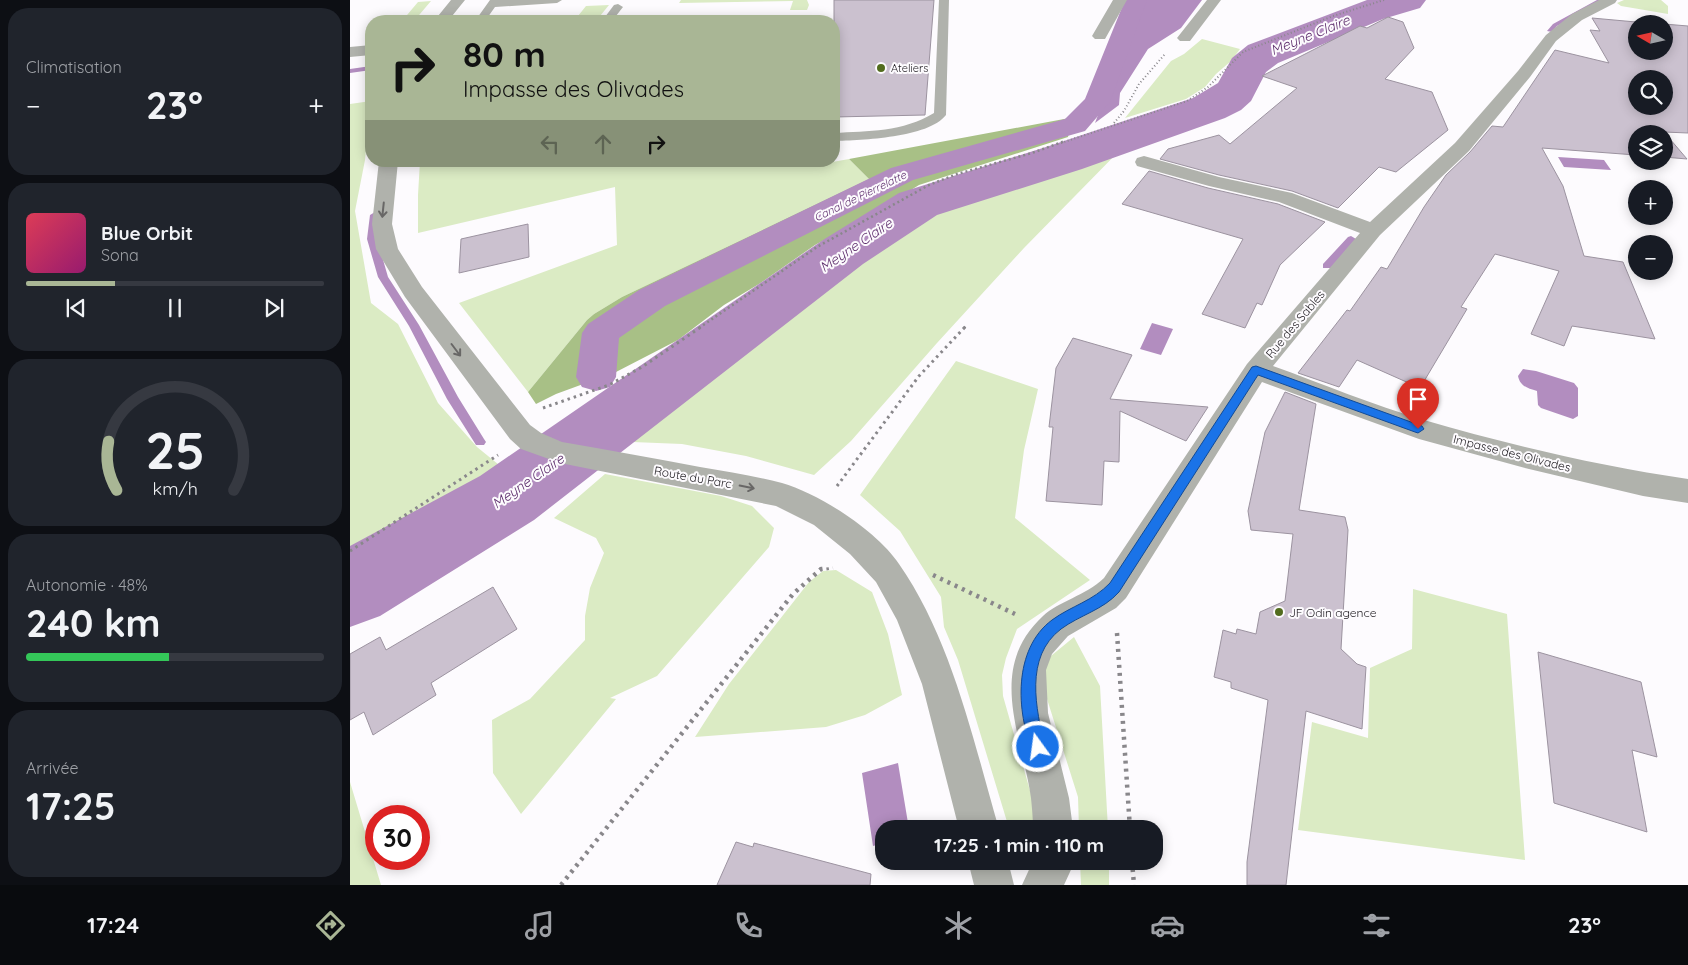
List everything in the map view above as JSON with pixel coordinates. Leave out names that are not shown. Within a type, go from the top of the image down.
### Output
[{"type":"street","points":[[446,15],[458,0]]},
{"type":"street","points":[[1100,36],[1120,0]]},
{"type":"street","points":[[1185,38],[1214,0]]},
{"type":"street","name":"Rue des Sables","points":[[1052,820],[1050,798],[1030,713],[1029,670],[1033,656],[1040,643],[1052,629],[1107,596],[1256,370],[1372,231],[1471,136],[1524,74],[1551,38],[1577,17],[1610,0]]},
{"type":"street","points":[[350,52],[365,51]]},
{"type":"street","points":[[1144,162],[1216,182],[1285,197],[1372,231]]},
{"type":"street","points":[[388,167],[382,224],[387,248],[413,292],[526,436]]},
{"type":"street","name":"Impasse des Olivades","points":[[1256,370],[1418,429],[1529,458],[1643,484],[1688,491]]},
{"type":"street","name":"Route du Parc","points":[[526,436],[560,452],[751,488],[782,496],[825,516],[861,545],[887,572],[911,613],[939,684],[977,820]]},
{"type":"street","points":[[990,870],[994,885]]},
{"type":"street","points":[[1042,885],[1050,870]]},
{"type":"lane","points":[[484,15],[494,2],[557,0]]},
{"type":"lane","points":[[840,136],[887,134],[924,125],[940,115],[944,0]]},
{"type":"lane","points":[[612,15],[618,7]]},
{"type":"path","points":[[350,551],[526,436],[537,409],[609,385],[642,367],[817,247],[928,185],[957,174],[1032,154],[1113,124],[1187,101],[1208,87],[1243,52],[1333,16],[1384,0]]},
{"type":"path","points":[[1113,124],[1124,111],[1139,84],[1169,49],[1185,38]]},
{"type":"path","points":[[825,516],[835,489],[919,376],[967,325]]},
{"type":"path","points":[[887,572],[914,566],[1017,616],[1052,629]]},
{"type":"path","points":[[561,885],[793,594],[821,568],[841,568]]},
{"type":"path","points":[[1107,596],[1117,620],[1129,820]]},
{"type":"path","points":[[1133,870],[1134,885]]},
{"type":"green space","points":[[681,0],[807,0],[809,5],[807,10],[790,10],[793,1],[679,3]]},
{"type":"green space","points":[[1624,0],[1661,0],[1668,6],[1668,14],[1621,6],[1617,3]]},
{"type":"green space","points":[[431,1],[419,15],[407,15],[418,2]]},
{"type":"green space","points":[[609,5],[601,15],[579,15],[586,6]]},
{"type":"green space","points":[[1202,39],[1240,49],[1231,61],[1205,87],[1186,99],[1125,118],[1171,61],[1184,54]]},
{"type":"green space","points":[[365,102],[365,160],[355,211],[371,303],[398,324],[438,403],[477,447],[504,469],[421,529],[350,574],[350,104]]},
{"type":"green space","points":[[1080,116],[1070,128],[1068,137],[919,185],[879,210],[815,245],[759,284],[724,305],[678,340],[616,372],[556,394],[536,404],[528,392],[594,314],[622,297],[869,179],[849,159]]},
{"type":"green space","points":[[1125,145],[1024,248],[851,441],[814,475],[746,456],[682,444],[608,441],[683,378],[895,229],[949,202]]},
{"type":"green space","points":[[849,159],[869,179],[622,297],[594,314],[528,392],[459,303],[617,245],[615,187],[418,233],[420,167],[840,167],[840,161]]},
{"type":"green space","points":[[956,361],[1038,389],[1024,450],[1015,518],[1090,580],[1017,629],[1002,675],[1003,696],[1038,820],[1006,820],[958,660],[944,627],[941,597],[900,531],[860,495]]},
{"type":"green space","points":[[605,474],[721,496],[752,506],[774,528],[769,547],[657,676],[610,698],[616,699],[521,814],[493,773],[492,720],[530,699],[585,640],[585,616],[590,588],[604,553],[596,538],[554,518]]},
{"type":"green space","points":[[836,570],[872,592],[888,634],[902,695],[865,715],[826,727],[695,737],[729,684],[809,582],[823,571]]},
{"type":"green space","points":[[1413,589],[1507,614],[1525,860],[1298,830],[1312,722],[1368,738],[1370,668],[1412,649]]},
{"type":"green space","points":[[1074,637],[1100,686],[1107,820],[1079,820],[1078,797],[1041,680],[1046,660]]},
{"type":"green space","points":[[350,782],[365,832],[365,870],[376,870],[381,885],[350,885]]},
{"type":"green space","points":[[1080,870],[1109,870],[1109,885],[1081,885]]},
{"type":"water","points":[[1146,0],[1202,0],[1181,28],[1148,49],[1120,93],[1119,105],[1095,123],[1131,28]]},
{"type":"water","points":[[1558,157],[1604,160],[1611,170],[1564,167]]},
{"type":"water","points":[[1152,323],[1173,329],[1161,355],[1140,349]]},
{"type":"water","points":[[1523,369],[1536,371],[1574,383],[1578,388],[1578,416],[1573,419],[1541,408],[1538,405],[1537,391],[1524,386],[1520,382],[1518,376]]},
{"type":"water","points":[[527,464],[565,472],[537,497],[350,610],[350,577],[510,480]]},
{"type":"water","points":[[898,763],[908,820],[875,820],[875,845],[873,846],[862,773]]},
{"type":"building","name":"Ateliers","points":[[834,0],[934,0],[925,115],[840,117],[840,15],[834,15]]},
{"type":"building","points":[[1388,17],[1403,22],[1414,48],[1385,79],[1432,92],[1448,130],[1396,172],[1379,167],[1338,208],[1292,191],[1219,175],[1160,159],[1168,149],[1219,135],[1230,144],[1297,88],[1262,76],[1360,26],[1367,28]]},
{"type":"building","points":[[1592,18],[1628,21],[1628,60],[1673,60],[1673,25],[1688,26],[1688,133],[1673,132],[1673,125],[1628,125],[1628,154],[1542,148],[1563,186],[1584,256],[1623,262],[1628,274],[1628,280],[1630,280],[1655,339],[1572,326],[1564,346],[1531,334],[1559,271],[1495,254],[1461,307],[1467,309],[1420,388],[1357,360],[1339,387],[1298,373],[1347,310],[1350,311],[1381,267],[1387,269],[1424,207],[1446,175],[1470,152],[1492,126],[1503,127],[1555,50],[1609,63],[1590,30],[1600,31]]},
{"type":"building","points":[[1673,143],[1687,159],[1673,158]]},
{"type":"building","points":[[1149,171],[1208,188],[1278,204],[1325,222],[1280,265],[1262,305],[1257,303],[1245,328],[1202,314],[1243,239],[1122,204]]},
{"type":"building","points":[[528,224],[529,257],[459,273],[461,239]]},
{"type":"building","points":[[1073,338],[1132,355],[1110,399],[1208,407],[1186,441],[1120,411],[1119,462],[1104,461],[1102,505],[1046,501],[1053,427],[1049,427],[1056,368]]},
{"type":"building","points":[[1285,392],[1316,404],[1299,510],[1345,517],[1348,530],[1341,649],[1357,664],[1366,667],[1362,729],[1306,711],[1286,885],[1247,885],[1247,862],[1268,700],[1231,688],[1231,682],[1214,677],[1223,630],[1236,634],[1237,629],[1256,634],[1260,612],[1285,601],[1293,534],[1251,530],[1248,511],[1265,432]]},
{"type":"building","points":[[493,587],[517,629],[431,683],[436,695],[373,735],[364,712],[350,720],[350,654],[380,637],[386,650]]},
{"type":"building","points":[[1538,652],[1641,682],[1657,757],[1632,750],[1647,832],[1554,803]]},
{"type":"building","points":[[736,842],[753,847],[754,843],[871,874],[870,885],[717,885]]},
{"type":"waterway","name":"Canal de Pierrelatte","points":[[596,377],[601,333],[652,298],[902,174],[1075,125],[1097,102],[1136,0]]},
{"type":"waterway","name":"Meyne Claire","points":[[350,589],[507,498],[843,252],[918,204],[1064,158],[1209,108],[1225,100],[1235,92],[1247,67],[1263,54],[1370,11],[1407,0]]},
{"type":"waterway","points":[[1550,31],[1555,25],[1602,0]]},
{"type":"waterway","points":[[350,71],[365,69]]},
{"type":"waterway","points":[[375,215],[372,239],[383,277],[414,325],[453,399],[480,442]]},
{"type":"waterway","points":[[1327,266],[1351,239]]},
{"type":"place","name":"Ateliers","points":[[881,68]]},
{"type":"place","name":"JF Odin agence","points":[[1279,612]]},
{"type":"route","points":[[1038,747],[1030,713],[1029,670],[1033,656],[1040,643],[1056,625],[1105,598],[1114,588],[1256,370],[1418,429]]}]
